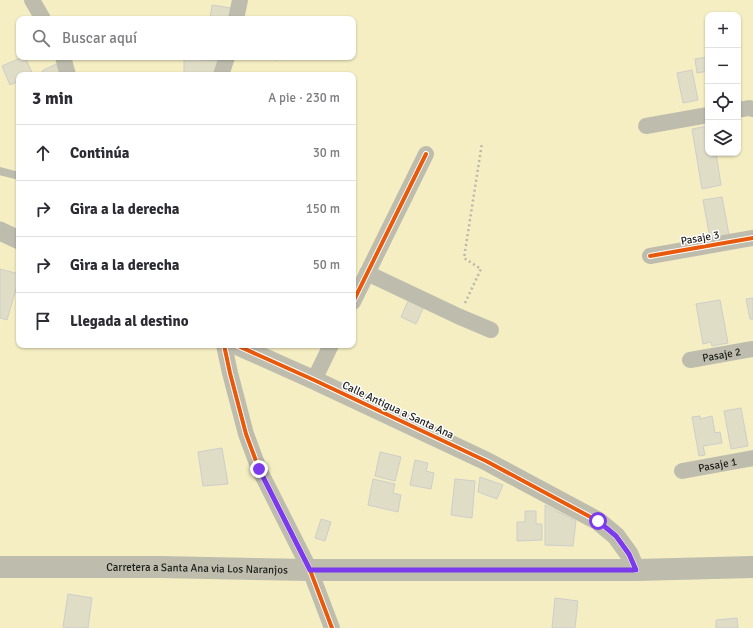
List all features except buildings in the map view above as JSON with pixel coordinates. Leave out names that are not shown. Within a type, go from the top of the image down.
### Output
[{"type":"main road","name":"Carretera a Santa Ana via Los Naranjos","points":[[0,567],[160,567],[310,570],[636,570],[753,567]]},
{"type":"street","points":[[32,0],[41,16]]},
{"type":"street","points":[[237,16],[240,0]]},
{"type":"street","points":[[63,60],[67,72]]},
{"type":"street","points":[[222,72],[226,60]]},
{"type":"street","points":[[741,109],[753,109]]},
{"type":"street","points":[[646,126],[705,116]]},
{"type":"street","points":[[356,292],[361,276],[426,154]]},
{"type":"street","points":[[0,231],[16,239]]},
{"type":"street","name":"Pasaje 3","points":[[650,256],[753,238]]},
{"type":"street","points":[[361,276],[491,330]]},
{"type":"street","points":[[225,348],[246,434],[259,469],[310,570],[332,628]]},
{"type":"street","name":"Calle Antigua a Santa Ana","points":[[243,348],[486,461],[598,521],[616,536],[629,554],[636,570]]},
{"type":"street","points":[[314,380],[330,348]]},
{"type":"street","name":"Pasaje 2","points":[[690,360],[753,349]]},
{"type":"street","name":"Pasaje 1","points":[[682,471],[753,458]]},
{"type":"lane","points":[[0,171],[16,175]]},
{"type":"path","points":[[460,316],[480,268],[464,258],[482,143]]},
{"type":"shaded area","points":[[0,0],[753,0],[753,628],[0,628]]},
{"type":"cycle path","points":[[356,296],[426,154]]},
{"type":"cycle path","points":[[650,256],[753,238]]},
{"type":"cycle path","points":[[225,348],[246,434],[259,469],[310,570],[332,628]]},
{"type":"cycle path","points":[[243,348],[486,461],[598,521],[616,536],[629,554],[636,570]]},
{"type":"route","points":[[259,469],[310,570],[636,570],[629,554],[616,536],[598,521]]}]
